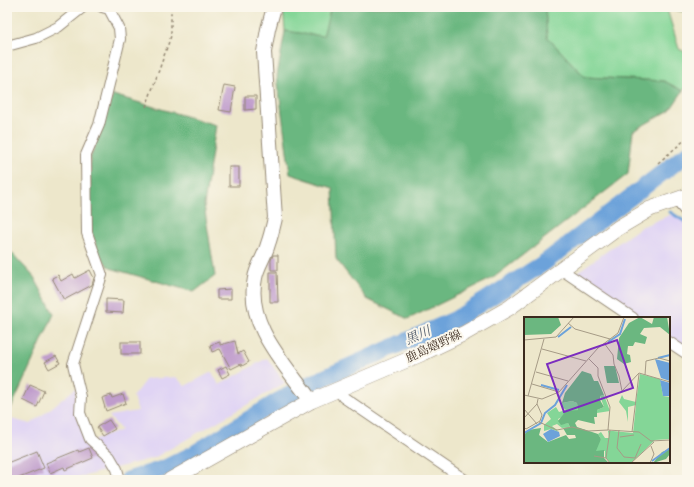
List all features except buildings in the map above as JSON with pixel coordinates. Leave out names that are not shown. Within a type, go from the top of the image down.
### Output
[{"type":"main road","name":"鹿島嬉野線","points":[[170,480],[187,472],[311,401],[340,390],[421,354],[464,333],[509,308],[618,228],[650,209],[681,198]]},
{"type":"street","points":[[7,46],[36,38],[58,27],[83,7]]},
{"type":"street","points":[[102,7],[109,9],[119,28],[120,39],[99,125],[86,155],[87,233],[102,275],[73,364],[81,397],[80,413],[90,439],[110,457],[117,470],[120,480]]},
{"type":"street","points":[[274,7],[264,52],[276,218],[269,244],[255,276],[252,294],[254,311],[262,332],[311,401]]},
{"type":"street","points":[[681,198],[687,213]]},
{"type":"street","points":[[562,270],[632,317]]},
{"type":"street","points":[[670,343],[687,354]]},
{"type":"street","points":[[340,390],[343,397],[465,480]]},
{"type":"path","points":[[146,107],[171,36],[171,7]]},
{"type":"path","points":[[658,163],[687,138]]},
{"type":"shaded area","points":[[672,214],[687,224],[687,344],[685,347],[670,337],[670,317],[641,317],[576,273],[641,227]]},
{"type":"shaded area","points":[[267,358],[285,383],[154,458],[69,480],[7,480],[7,418],[31,424],[76,388],[75,412],[88,443],[121,430],[109,416],[138,411],[133,396],[146,379],[176,377],[185,386],[212,372],[219,385]]},
{"type":"green space","points":[[283,7],[331,7],[323,37],[285,31]]},
{"type":"green space","points":[[331,7],[545,7],[547,37],[585,77],[664,81],[683,91],[670,110],[633,131],[628,174],[493,278],[408,319],[367,299],[336,259],[333,188],[290,174],[277,76],[285,31],[323,36]]},
{"type":"green space","points":[[545,7],[687,7],[687,12],[667,9],[679,49],[687,53],[687,85],[683,91],[664,81],[585,77],[547,37]]},
{"type":"green space","points":[[113,95],[216,125],[204,205],[215,276],[194,292],[110,268],[99,255],[91,231],[90,159]]},
{"type":"green space","points":[[7,250],[9,250],[34,277],[54,314],[7,417]]},
{"type":"waterway","name":"黒川","points":[[128,480],[165,468],[195,453],[278,401],[310,384],[456,319],[544,263],[687,154]]},
{"type":"waterway","points":[[670,212],[687,223]]}]
